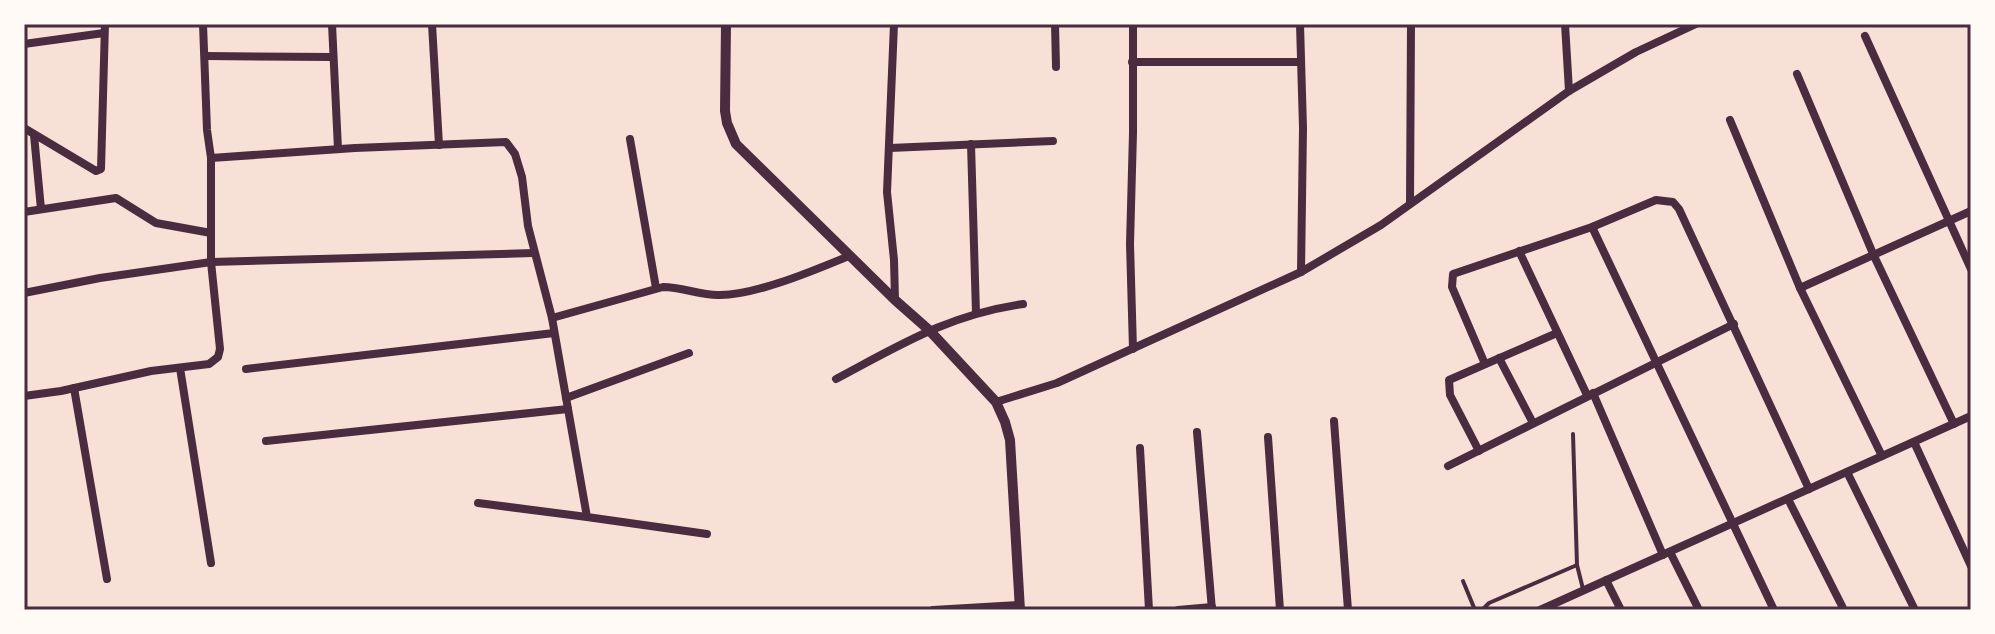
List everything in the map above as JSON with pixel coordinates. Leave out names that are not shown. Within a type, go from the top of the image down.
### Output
[{"type":"street","points":[[24,396],[151,371],[209,364],[218,357],[220,349],[211,262],[211,158],[203,24]]},
{"type":"street","points":[[332,24],[338,149]]},
{"type":"street","points":[[432,24],[439,145]]},
{"type":"street","points":[[726,24],[725,111],[736,144],[929,330],[996,402],[1005,422],[1010,440],[1020,608],[933,610]]},
{"type":"street","points":[[894,24],[887,192],[895,300]]},
{"type":"street","points":[[1055,24],[1056,67]]},
{"type":"street","points":[[1133,24],[1130,244],[1133,349]]},
{"type":"street","points":[[1300,24],[1301,272]]},
{"type":"street","points":[[1410,203],[1411,24]]},
{"type":"street","points":[[1565,24],[1569,91]]},
{"type":"street","points":[[996,402],[1057,383],[1301,272],[1381,225],[1569,91],[1636,52],[1696,24]]},
{"type":"street","points":[[24,44],[104,28],[101,169],[96,171],[86,166],[24,128]]},
{"type":"street","points":[[1865,36],[1971,269]]},
{"type":"street","points":[[205,56],[333,57]]},
{"type":"street","points":[[1132,62],[1301,62]]},
{"type":"street","points":[[1797,74],[1874,256],[1954,424]]},
{"type":"street","points":[[1730,120],[1800,288],[1882,456]]},
{"type":"street","points":[[34,135],[41,209]]},
{"type":"street","points":[[630,139],[642,222],[656,288]]},
{"type":"street","points":[[211,158],[500,141],[509,145],[522,177],[528,226],[552,318],[587,517]]},
{"type":"street","points":[[890,148],[1053,141]]},
{"type":"street","points":[[971,144],[976,313]]},
{"type":"street","points":[[24,212],[116,198],[156,223],[211,233]]},
{"type":"street","points":[[1485,364],[1452,287],[1452,277],[1457,272],[1592,227],[1656,200],[1673,202],[1734,324],[1809,489]]},
{"type":"street","points":[[1800,288],[1971,211]]},
{"type":"street","points":[[1592,227],[1774,610]]},
{"type":"street","points":[[1519,251],[1666,553],[1699,610]]},
{"type":"street","points":[[24,293],[211,262],[534,253]]},
{"type":"street","points":[[552,318],[656,288],[677,287],[720,296],[736,294],[849,256]]},
{"type":"street","points":[[836,379],[929,330],[976,313],[1023,304]]},
{"type":"street","points":[[1448,466],[1734,324]]},
{"type":"street","points":[[246,369],[554,333]]},
{"type":"street","points":[[1479,451],[1450,395],[1448,384],[1453,377],[1557,333]]},
{"type":"street","points":[[566,398],[689,353]]},
{"type":"street","points":[[1499,358],[1533,423]]},
{"type":"street","points":[[180,368],[211,563]]},
{"type":"street","points":[[74,388],[107,579]]},
{"type":"street","points":[[266,441],[568,409]]},
{"type":"street","points":[[1540,610],[1557,607],[1583,590],[1971,416]]},
{"type":"street","points":[[1334,421],[1348,610]]},
{"type":"street","points":[[1178,610],[1212,608],[1197,432]]},
{"type":"street","points":[[1268,437],[1280,610]]},
{"type":"street","points":[[1914,442],[1971,566]]},
{"type":"street","points":[[1140,448],[1149,610]]},
{"type":"street","points":[[1847,472],[1915,610]]},
{"type":"street","points":[[1788,499],[1844,610]]},
{"type":"street","points":[[478,503],[707,534]]},
{"type":"street","points":[[1606,580],[1621,610]]},
{"type":"lane","points":[[1573,434],[1577,565],[1583,590]]},
{"type":"lane","points":[[1482,610],[1489,603],[1577,565]]},
{"type":"lane","points":[[1463,581],[1475,610]]}]
